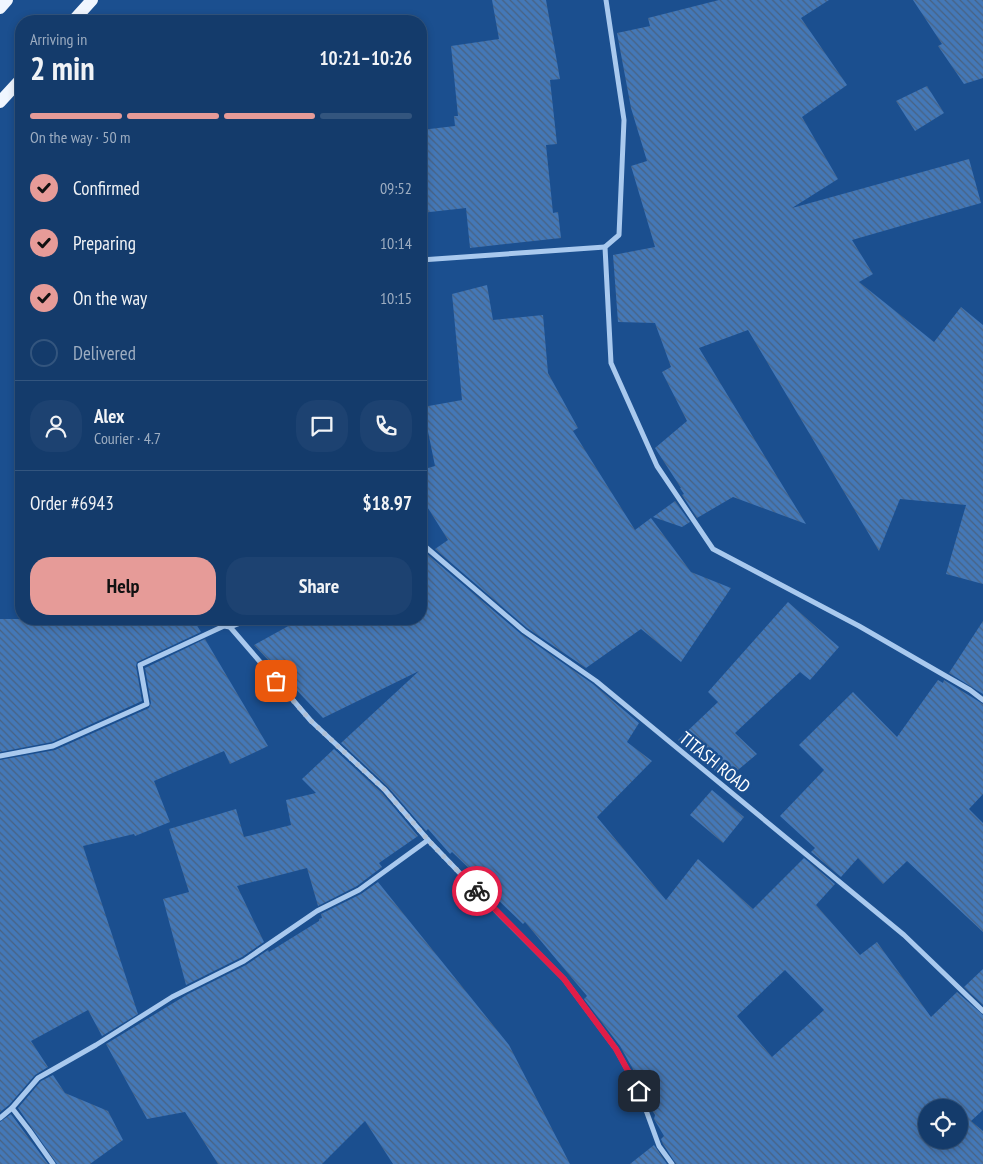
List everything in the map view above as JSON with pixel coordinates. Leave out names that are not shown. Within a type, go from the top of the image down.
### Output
[{"type":"main road","points":[[0,8],[7,0]]},
{"type":"main road","points":[[78,15],[92,0]]},
{"type":"main road","points":[[0,102],[15,86]]},
{"type":"street","points":[[427,260],[605,247],[619,235],[624,120],[606,0]]},
{"type":"street","points":[[605,247],[611,364],[657,466],[713,549],[859,626],[970,690],[983,700]]},
{"type":"street","name":"TITASH ROAD","points":[[427,550],[524,631],[596,681],[904,935],[983,1011]]},
{"type":"street","points":[[230,628],[237,625]]},
{"type":"street","points":[[0,756],[52,746],[147,704],[140,666],[224,626],[230,628],[311,721],[385,790],[428,840],[564,979],[616,1049],[639,1091],[659,1146],[672,1164]]},
{"type":"street","points":[[0,1118],[12,1108],[38,1078],[96,1045],[172,997],[244,961],[317,911],[359,890],[428,840]]},
{"type":"street","points":[[12,1108],[53,1164]]},
{"type":"building","points":[[492,0],[546,0],[560,79],[550,80],[557,144],[546,145],[553,213],[558,212],[561,238],[470,248],[466,208],[427,212],[427,129],[455,126],[454,116],[458,116],[451,46],[499,39]]},
{"type":"building","points":[[719,0],[829,0],[801,18],[847,85],[802,117],[838,179],[792,208],[969,159],[981,203],[852,240],[873,274],[859,282],[934,342],[961,307],[983,325],[983,584],[946,574],[966,505],[900,499],[879,551],[748,330],[699,348],[806,524],[733,497],[697,518],[682,495],[684,494],[681,488],[655,448],[687,421],[662,372],[671,367],[655,323],[618,322],[613,255],[655,247],[631,166],[647,161],[631,108],[617,33],[650,26],[648,18]]},
{"type":"building","points":[[913,0],[983,0],[983,78],[964,84],[938,46],[942,44]]},
{"type":"building","points":[[927,86],[944,113],[915,131],[896,101]]},
{"type":"building","points":[[487,285],[493,320],[543,315],[548,373],[578,428],[573,431],[635,530],[651,518],[691,572],[731,588],[681,662],[641,629],[586,668],[527,628],[435,549],[448,540],[427,507],[427,468],[435,466],[427,427],[427,406],[462,400],[452,294]]},
{"type":"building","points":[[675,501],[690,522],[682,527],[653,517]]},
{"type":"building","points":[[427,554],[521,634],[593,684],[639,723],[627,742],[652,761],[597,817],[666,900],[698,859],[753,909],[804,858],[835,884],[816,905],[860,955],[877,942],[931,1017],[957,992],[983,1015],[983,1110],[971,1121],[983,1131],[983,1164],[676,1164],[661,1139],[664,1136],[654,1119],[655,1115],[649,1105],[652,1103],[620,1046],[584,999],[587,996],[525,922],[523,924],[494,896],[496,894],[452,852],[450,854],[428,829],[426,831],[388,787],[341,743],[419,671],[323,718],[254,645],[290,625],[427,625]],"holes":[[[785,970],[824,1010],[772,1057],[737,1016]]]},
{"type":"building","points":[[788,602],[839,647],[810,680],[800,672],[735,733],[757,754],[726,780],[678,740],[718,702],[708,692]]},
{"type":"building","points":[[0,619],[15,619],[15,625],[197,625],[201,632],[137,662],[136,666],[142,701],[52,742],[0,752]]},
{"type":"building","points":[[983,621],[983,694],[949,673]]},
{"type":"building","points":[[205,639],[268,746],[230,764],[224,751],[154,781],[170,822],[135,836],[134,834],[83,846],[138,1014],[102,1036],[88,1010],[31,1041],[48,1067],[35,1075],[9,1105],[0,1112],[0,760],[55,750],[149,708],[151,703],[145,668]]},
{"type":"building","points":[[938,680],[943,683],[944,680],[983,704],[983,794],[969,809],[983,823],[983,932],[907,861],[883,884],[858,858],[841,877],[811,852],[815,848],[780,816],[824,770],[799,745],[853,692],[897,737]]},
{"type":"building","points":[[334,749],[382,793],[418,836],[379,863],[382,867],[357,886],[318,906],[307,868],[237,886],[264,942],[242,957],[186,985],[163,899],[189,892],[169,829],[236,809],[244,837],[291,825],[286,800],[316,793],[302,779]]},
{"type":"building","points":[[712,790],[744,817],[723,843],[690,815]]},
{"type":"building","points":[[378,882],[509,1045],[570,1164],[393,1164],[365,1121],[322,1164],[218,1164],[185,1112],[147,1119],[106,1044],[188,994],[246,965],[268,950],[269,952],[319,921],[322,918],[321,914],[361,894]]},
{"type":"building","points":[[983,969],[983,1005],[964,987]]},
{"type":"building","points":[[53,1075],[65,1093],[108,1111],[123,1140],[90,1164],[57,1164],[18,1108],[41,1081]]},
{"type":"building","points":[[11,1114],[48,1164],[0,1164],[0,1122]]},
{"type":"building","points":[[654,1145],[667,1164],[630,1164]]},
{"type":"way so far","points":[[276,681],[311,721],[385,790],[428,840],[477,891]]},
{"type":"route","points":[[477,891],[564,979],[616,1049],[639,1091]]}]
